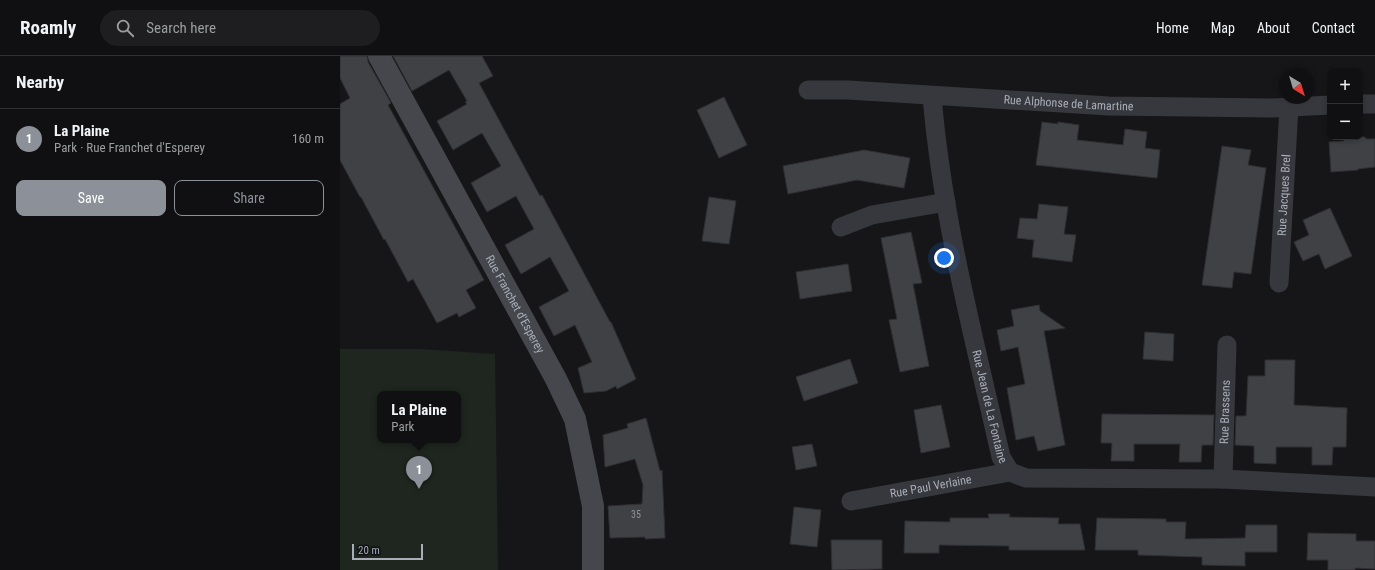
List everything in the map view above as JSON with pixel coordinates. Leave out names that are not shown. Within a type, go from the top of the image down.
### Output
[{"type":"street","name":"Rue Franchet d'Esperey","points":[[379,56],[556,379],[575,419],[593,506],[592,570]]},
{"type":"street","name":"Rue Alphonse de Lamartine","points":[[808,90],[848,90],[1109,106],[1273,108],[1327,105]]},
{"type":"street","name":"Rue Jean de La Fontaine","points":[[932,96],[935,140],[958,270],[999,450],[1001,457],[1010,472],[1026,478],[1223,479],[1375,486]]},
{"type":"street","points":[[1363,104],[1375,104]]},
{"type":"street","name":"Rue Jacques Brel","points":[[1279,284],[1289,107]]},
{"type":"street","points":[[841,227],[872,215],[946,202]]},
{"type":"street","name":"Rue Brassens","points":[[1223,479],[1227,345]]},
{"type":"street","name":"Rue Paul Verlaine","points":[[852,501],[1010,472]]},
{"type":"shaded area","points":[[340,349],[420,349],[495,354],[498,570],[340,570]]},
{"type":"building","points":[[340,56],[367,56],[368,62],[391,103],[388,105],[484,280],[466,290],[476,308],[459,317],[457,313],[437,323],[413,279],[408,282],[340,160],[340,104],[350,98],[340,78]]},
{"type":"building","points":[[393,56],[482,56],[493,76],[479,83],[540,196],[542,195],[611,322],[636,379],[617,389],[616,386],[606,391],[584,393],[578,368],[592,362],[575,325],[554,336],[539,307],[569,291],[550,257],[521,274],[505,245],[534,229],[516,196],[487,212],[471,183],[501,166],[482,133],[453,150],[437,121],[467,104],[465,102],[467,101],[449,70],[412,91]]},
{"type":"building","points":[[724,97],[747,145],[719,158],[697,110]]},
{"type":"building","points":[[1042,122],[1058,124],[1058,122],[1079,125],[1077,140],[1123,145],[1125,129],[1147,132],[1145,148],[1160,150],[1157,178],[1036,165]]},
{"type":"building","points":[[1363,137],[1366,139],[1375,139],[1375,167],[1331,172],[1329,142],[1363,140]]},
{"type":"building","points":[[1222,146],[1251,150],[1248,165],[1266,168],[1251,274],[1234,272],[1232,288],[1202,285]]},
{"type":"building","points":[[864,150],[910,158],[904,188],[857,180],[788,194],[783,166]]},
{"type":"building","points":[[709,197],[736,201],[729,244],[702,241]]},
{"type":"building","points":[[1039,204],[1068,207],[1064,234],[1076,235],[1072,262],[1032,257],[1034,240],[1017,238],[1020,218],[1037,219]]},
{"type":"building","points":[[1330,208],[1352,256],[1325,269],[1319,254],[1303,261],[1294,242],[1309,235],[1303,220]]},
{"type":"building","points":[[911,232],[922,283],[913,284],[929,366],[900,372],[889,320],[897,319],[881,238]]},
{"type":"building","points":[[848,264],[852,291],[800,299],[796,272]]},
{"type":"building","points":[[1039,305],[1040,311],[1065,328],[1044,331],[1065,445],[1038,451],[1034,436],[1016,440],[1007,388],[1025,384],[1018,347],[1001,351],[997,330],[1014,326],[1011,310]]},
{"type":"building","points":[[1145,332],[1174,334],[1173,361],[1143,359]]},
{"type":"building","points":[[850,359],[858,383],[804,401],[796,377]]},
{"type":"building","points":[[1265,360],[1295,360],[1294,405],[1347,408],[1346,447],[1333,447],[1332,465],[1312,465],[1312,447],[1276,447],[1276,464],[1254,463],[1254,446],[1235,445],[1236,416],[1246,416],[1248,376],[1265,376]]},
{"type":"building","points":[[941,405],[950,447],[921,453],[914,410]]},
{"type":"building","points":[[1102,414],[1214,415],[1213,445],[1202,445],[1201,462],[1179,462],[1180,444],[1134,444],[1134,461],[1111,461],[1112,443],[1101,443]]},
{"type":"building","points":[[646,418],[660,471],[662,470],[665,538],[610,538],[608,506],[642,504],[643,485],[635,459],[605,467],[603,435],[628,428],[627,424]]},
{"type":"building","points":[[812,444],[817,466],[796,470],[792,447]]},
{"type":"building","points":[[794,507],[821,510],[817,547],[790,544]]},
{"type":"building","points":[[988,514],[1010,514],[1009,517],[1059,518],[1058,524],[1080,524],[1085,550],[1009,550],[1009,546],[939,545],[939,553],[904,553],[905,521],[950,522],[950,518],[989,518]]},
{"type":"building","points":[[1097,518],[1166,519],[1166,522],[1186,522],[1185,539],[1245,538],[1246,525],[1277,525],[1277,552],[1245,552],[1245,566],[1202,565],[1202,557],[1138,555],[1138,550],[1095,550]]},
{"type":"building","points":[[1308,533],[1356,534],[1356,541],[1375,541],[1375,569],[1355,568],[1355,570],[1328,570],[1328,560],[1307,560]]},
{"type":"building","points":[[831,540],[882,540],[882,569],[832,570]]},
{"type":"place","name":"La Plaine","points":[[419,489]]}]
